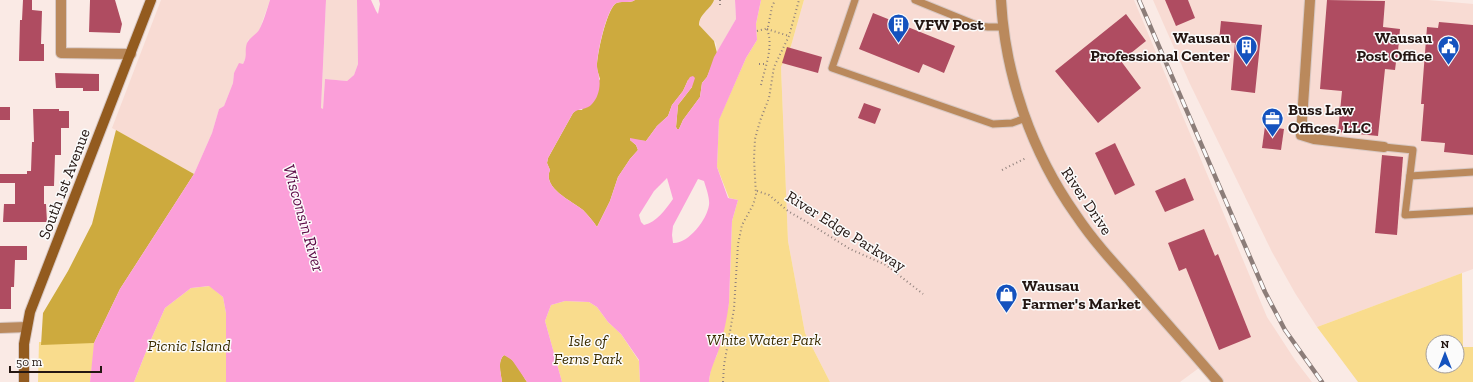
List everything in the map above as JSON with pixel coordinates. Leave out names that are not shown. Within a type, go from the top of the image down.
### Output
[{"type":"street","points":[[61,0],[61,53],[131,54]]},
{"type":"street","name":"South 1st Avenue","points":[[24,382],[24,344],[30,312],[151,0]]},
{"type":"street","name":"River Drive","points":[[1001,0],[1004,27],[1014,81],[1034,139],[1052,176],[1083,225],[1106,254],[1218,382]]},
{"type":"street","points":[[1310,0],[1301,135],[1314,139],[1384,147]]},
{"type":"street","points":[[0,328],[27,327]]},
{"type":"lane","points":[[855,0],[832,68],[993,124],[1012,123],[1026,118]]},
{"type":"lane","points":[[915,0],[933,3],[979,26],[1004,27]]},
{"type":"lane","points":[[1384,147],[1413,150],[1405,215],[1473,211]]},
{"type":"lane","points":[[1410,176],[1473,172]]},
{"type":"path","points":[[720,0],[720,8]]},
{"type":"path","points":[[761,85],[769,54],[770,41],[767,29],[775,0]]},
{"type":"path","points":[[723,382],[724,365],[734,314],[738,244],[742,225],[755,202],[755,139],[769,98],[774,67],[789,36],[799,0]]},
{"type":"path","points":[[756,31],[767,29],[789,36]]},
{"type":"path","points":[[759,64],[766,64]]},
{"type":"path","points":[[1002,170],[1026,158]]},
{"type":"path","name":"River Edge Parkway","points":[[756,191],[769,195],[788,211],[850,249],[886,265],[923,294]]},
{"type":"shaded area","points":[[161,0],[270,0],[259,31],[255,36],[248,40],[246,57],[243,64],[234,73],[233,83],[224,106],[219,109],[212,133],[194,174],[112,128]]},
{"type":"shaded area","points":[[326,0],[357,0],[358,64],[354,75],[347,81],[325,79],[323,109],[321,109]]},
{"type":"shaded area","points":[[635,0],[714,0],[701,18],[699,25],[714,41],[717,53],[707,77],[702,83],[700,97],[683,120],[679,129],[676,127],[678,105],[692,87],[688,80],[683,91],[672,105],[668,116],[657,126],[646,141],[630,140],[636,145],[638,150],[618,177],[610,201],[597,227],[583,210],[559,193],[550,183],[550,170],[547,163],[548,158],[573,113],[576,110],[582,110],[600,79],[597,67],[605,24],[608,16],[615,4]]},
{"type":"shaded area","points":[[714,0],[735,0],[736,19],[717,53],[716,43],[699,25],[704,13]]},
{"type":"shaded area","points":[[804,0],[1134,0],[1267,317],[1295,360],[1312,382],[1218,382],[1203,365],[1180,382],[830,382],[805,333],[788,241],[781,67],[791,46]]},
{"type":"shaded area","points":[[1153,0],[1428,0],[1473,4],[1473,269],[1317,327],[1295,293],[1272,252],[1190,84]]},
{"type":"shaded area","points":[[116,130],[194,174],[120,289],[94,343],[41,345],[43,313],[68,271],[92,224]]},
{"type":"shaded area","name":"Isle of Ferns Park","points":[[504,355],[515,362],[527,382],[502,382],[500,364]]},
{"type":"green space","name":"White Water Park","points":[[761,0],[804,0],[791,46],[781,67],[788,241],[805,333],[830,382],[709,382],[711,367],[717,355],[729,303],[732,221],[738,200],[729,198],[717,167],[719,119],[746,58],[757,40],[756,24]]},
{"type":"green space","points":[[1462,273],[1463,334],[1425,334],[1425,374],[1465,374],[1465,347],[1473,347],[1473,382],[1358,382],[1317,327]]},
{"type":"green space","name":"Picnic Island","points":[[210,286],[223,297],[226,313],[226,382],[134,382],[165,308],[191,288]]},
{"type":"green space","name":"Isle of Ferns Park","points":[[565,301],[589,302],[597,307],[608,322],[621,334],[639,361],[640,382],[562,382],[545,321],[551,305]]},
{"type":"green space","points":[[95,341],[90,382],[38,382],[39,342]]},
{"type":"water","name":"Wisconsin River","points":[[270,0],[326,0],[321,108],[323,109],[325,79],[347,81],[354,75],[358,64],[357,0],[371,0],[378,14],[380,4],[379,0],[635,0],[615,4],[608,15],[597,66],[600,85],[597,95],[590,106],[577,110],[573,113],[548,158],[547,163],[550,170],[550,183],[559,193],[583,210],[597,227],[610,201],[618,177],[638,150],[630,138],[646,141],[657,126],[668,116],[672,105],[683,91],[690,77],[693,76],[695,78],[692,87],[678,105],[676,127],[679,129],[683,120],[700,97],[702,83],[707,77],[714,57],[736,19],[735,0],[761,0],[756,24],[757,40],[746,58],[719,120],[717,167],[728,198],[738,200],[732,221],[729,303],[721,341],[709,382],[640,382],[639,360],[621,334],[608,322],[597,307],[589,302],[565,301],[551,305],[545,321],[562,382],[527,382],[512,360],[504,355],[500,364],[502,382],[226,382],[226,313],[223,297],[209,286],[191,288],[165,308],[134,382],[90,382],[94,343],[120,289],[194,174],[212,133],[219,109],[224,106],[233,83],[234,73],[239,63],[243,64],[246,55],[247,43],[259,30]],"holes":[[[667,178],[673,199],[657,218],[644,225],[641,222],[639,215],[654,191]],[[698,179],[704,181],[707,190],[709,205],[705,217],[696,230],[685,240],[673,243],[673,226]]]},
{"type":"building","points":[[23,0],[32,0],[32,10],[42,11],[41,44],[44,44],[44,61],[19,61],[20,20],[22,20]]},
{"type":"building","points":[[90,0],[115,0],[122,24],[120,33],[89,32]]},
{"type":"building","points":[[1165,0],[1188,0],[1195,18],[1176,26]]},
{"type":"building","points":[[1327,0],[1385,1],[1383,27],[1400,29],[1395,70],[1385,69],[1378,136],[1338,132],[1342,91],[1320,89]]},
{"type":"building","name":"VFW Post","points":[[873,13],[955,46],[944,73],[923,64],[919,73],[859,49]]},
{"type":"building","points":[[1126,14],[1146,41],[1121,61],[1141,88],[1098,123],[1055,71]]},
{"type":"building","name":"Wausau Professional Center","points":[[1221,21],[1262,25],[1255,93],[1231,90],[1235,43],[1219,41]]},
{"type":"building","name":"Wausau Post Office","points":[[1439,22],[1473,25],[1473,155],[1444,152],[1445,143],[1421,141],[1424,104],[1421,104],[1427,27],[1438,28]]},
{"type":"building","points":[[787,47],[822,57],[818,73],[782,63]]},
{"type":"building","points":[[55,73],[99,74],[99,91],[83,91],[83,88],[56,88]]},
{"type":"building","points":[[864,103],[881,109],[875,124],[858,118]]},
{"type":"building","points":[[0,107],[10,107],[10,120],[0,120]]},
{"type":"building","points":[[33,109],[59,109],[59,111],[69,111],[69,128],[61,128],[61,155],[55,155],[54,186],[44,186],[44,204],[46,204],[47,222],[3,222],[4,204],[15,204],[15,183],[0,183],[0,174],[27,174],[27,171],[31,171],[32,142],[34,142]]},
{"type":"building","name":"Buss Law Offices, LLC","points":[[1265,126],[1284,129],[1281,150],[1262,148]]},
{"type":"building","points":[[1115,143],[1135,185],[1115,195],[1095,153]]},
{"type":"building","points":[[1382,155],[1403,157],[1397,235],[1375,233]]},
{"type":"building","points":[[1185,178],[1194,200],[1165,212],[1155,191]]},
{"type":"building","points":[[1204,229],[1215,256],[1218,254],[1251,337],[1219,350],[1186,268],[1179,271],[1168,243]]},
{"type":"building","points":[[0,246],[27,246],[27,260],[15,260],[14,287],[11,287],[11,309],[0,309]]},
{"type":"railway","points":[[1139,0],[1265,292],[1285,330],[1322,382]]},
{"type":"place","name":"VFW Post","points":[[899,44]]},
{"type":"place","name":"Wausau Professional Center","points":[[1246,66]]},
{"type":"place","name":"Wausau Post Office","points":[[1448,66]]},
{"type":"place","name":"Buss Law Offices, LLC","points":[[1273,138]]},
{"type":"place","name":"Wausau Farmer's Market","points":[[1006,314]]}]
